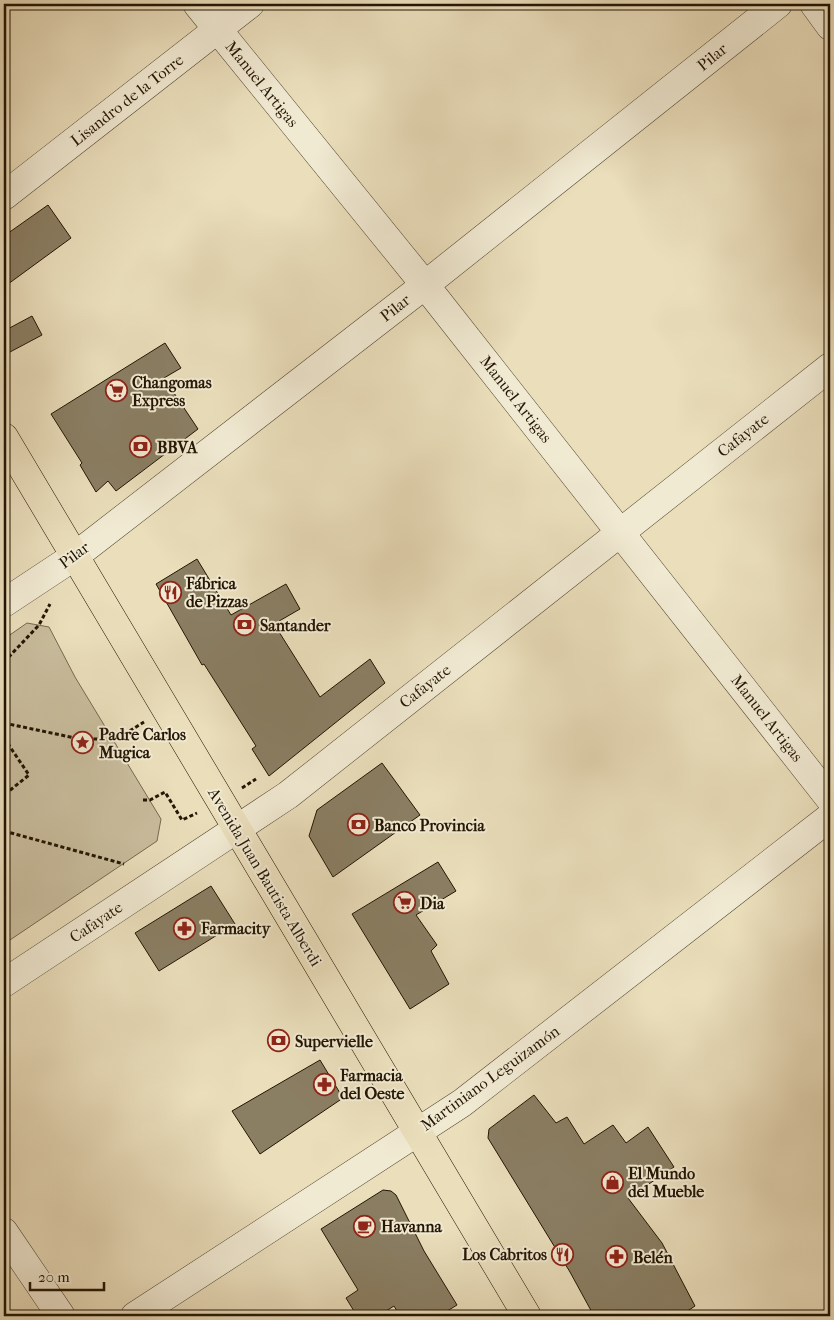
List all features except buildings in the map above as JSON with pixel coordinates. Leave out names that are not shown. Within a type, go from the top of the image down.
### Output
[{"type":"main road","name":"Avenida Juan Bautista Alberdi","points":[[4,438],[527,1316]]},
{"type":"street","name":"Manuel Artigas","points":[[197,4],[425,284],[830,799]]},
{"type":"street","name":"Lisandro de la Torre","points":[[4,196],[250,4]]},
{"type":"street","name":"Pilar","points":[[4,603],[75,556],[425,284],[778,4]]},
{"type":"street","points":[[814,4],[830,26]]},
{"type":"street","name":"Cafayate","points":[[4,983],[288,795],[830,367]]},
{"type":"street","name":"Martiniano Leguizamón","points":[[135,1316],[462,1103],[830,817]]},
{"type":"street","points":[[4,1232],[61,1316]]},
{"type":"path","points":[[4,662],[39,626],[52,599]]},
{"type":"path","points":[[4,723],[75,738],[114,740],[166,709]]},
{"type":"path","points":[[4,738],[29,775],[4,795]]},
{"type":"path","points":[[4,831],[124,864]]},
{"type":"shaded area","points":[[27,623],[49,627],[75,677],[161,819],[157,841],[4,944],[4,639]]},
{"type":"place","name":"Changomas Express","points":[[116,391]]},
{"type":"place","name":"BBVA","points":[[141,447]]},
{"type":"place","name":"Fábrica de Pizzas","points":[[170,592]]},
{"type":"place","name":"Santander","points":[[244,625]]},
{"type":"place","name":"Padre Carlos Mugica","points":[[83,743]]},
{"type":"place","name":"Banco Provincia","points":[[358,825]]},
{"type":"place","name":"Dia","points":[[404,903]]},
{"type":"place","name":"Farmacity","points":[[185,928]]},
{"type":"place","name":"Supervielle","points":[[279,1041]]},
{"type":"place","name":"Farmacia del Oeste","points":[[324,1084]]},
{"type":"place","name":"El Mundo del Mueble","points":[[612,1182]]},
{"type":"place","name":"Havanna","points":[[365,1226]]},
{"type":"place","name":"Los Cabritos","points":[[563,1254]]},
{"type":"place","name":"Belén","points":[[617,1257]]}]
